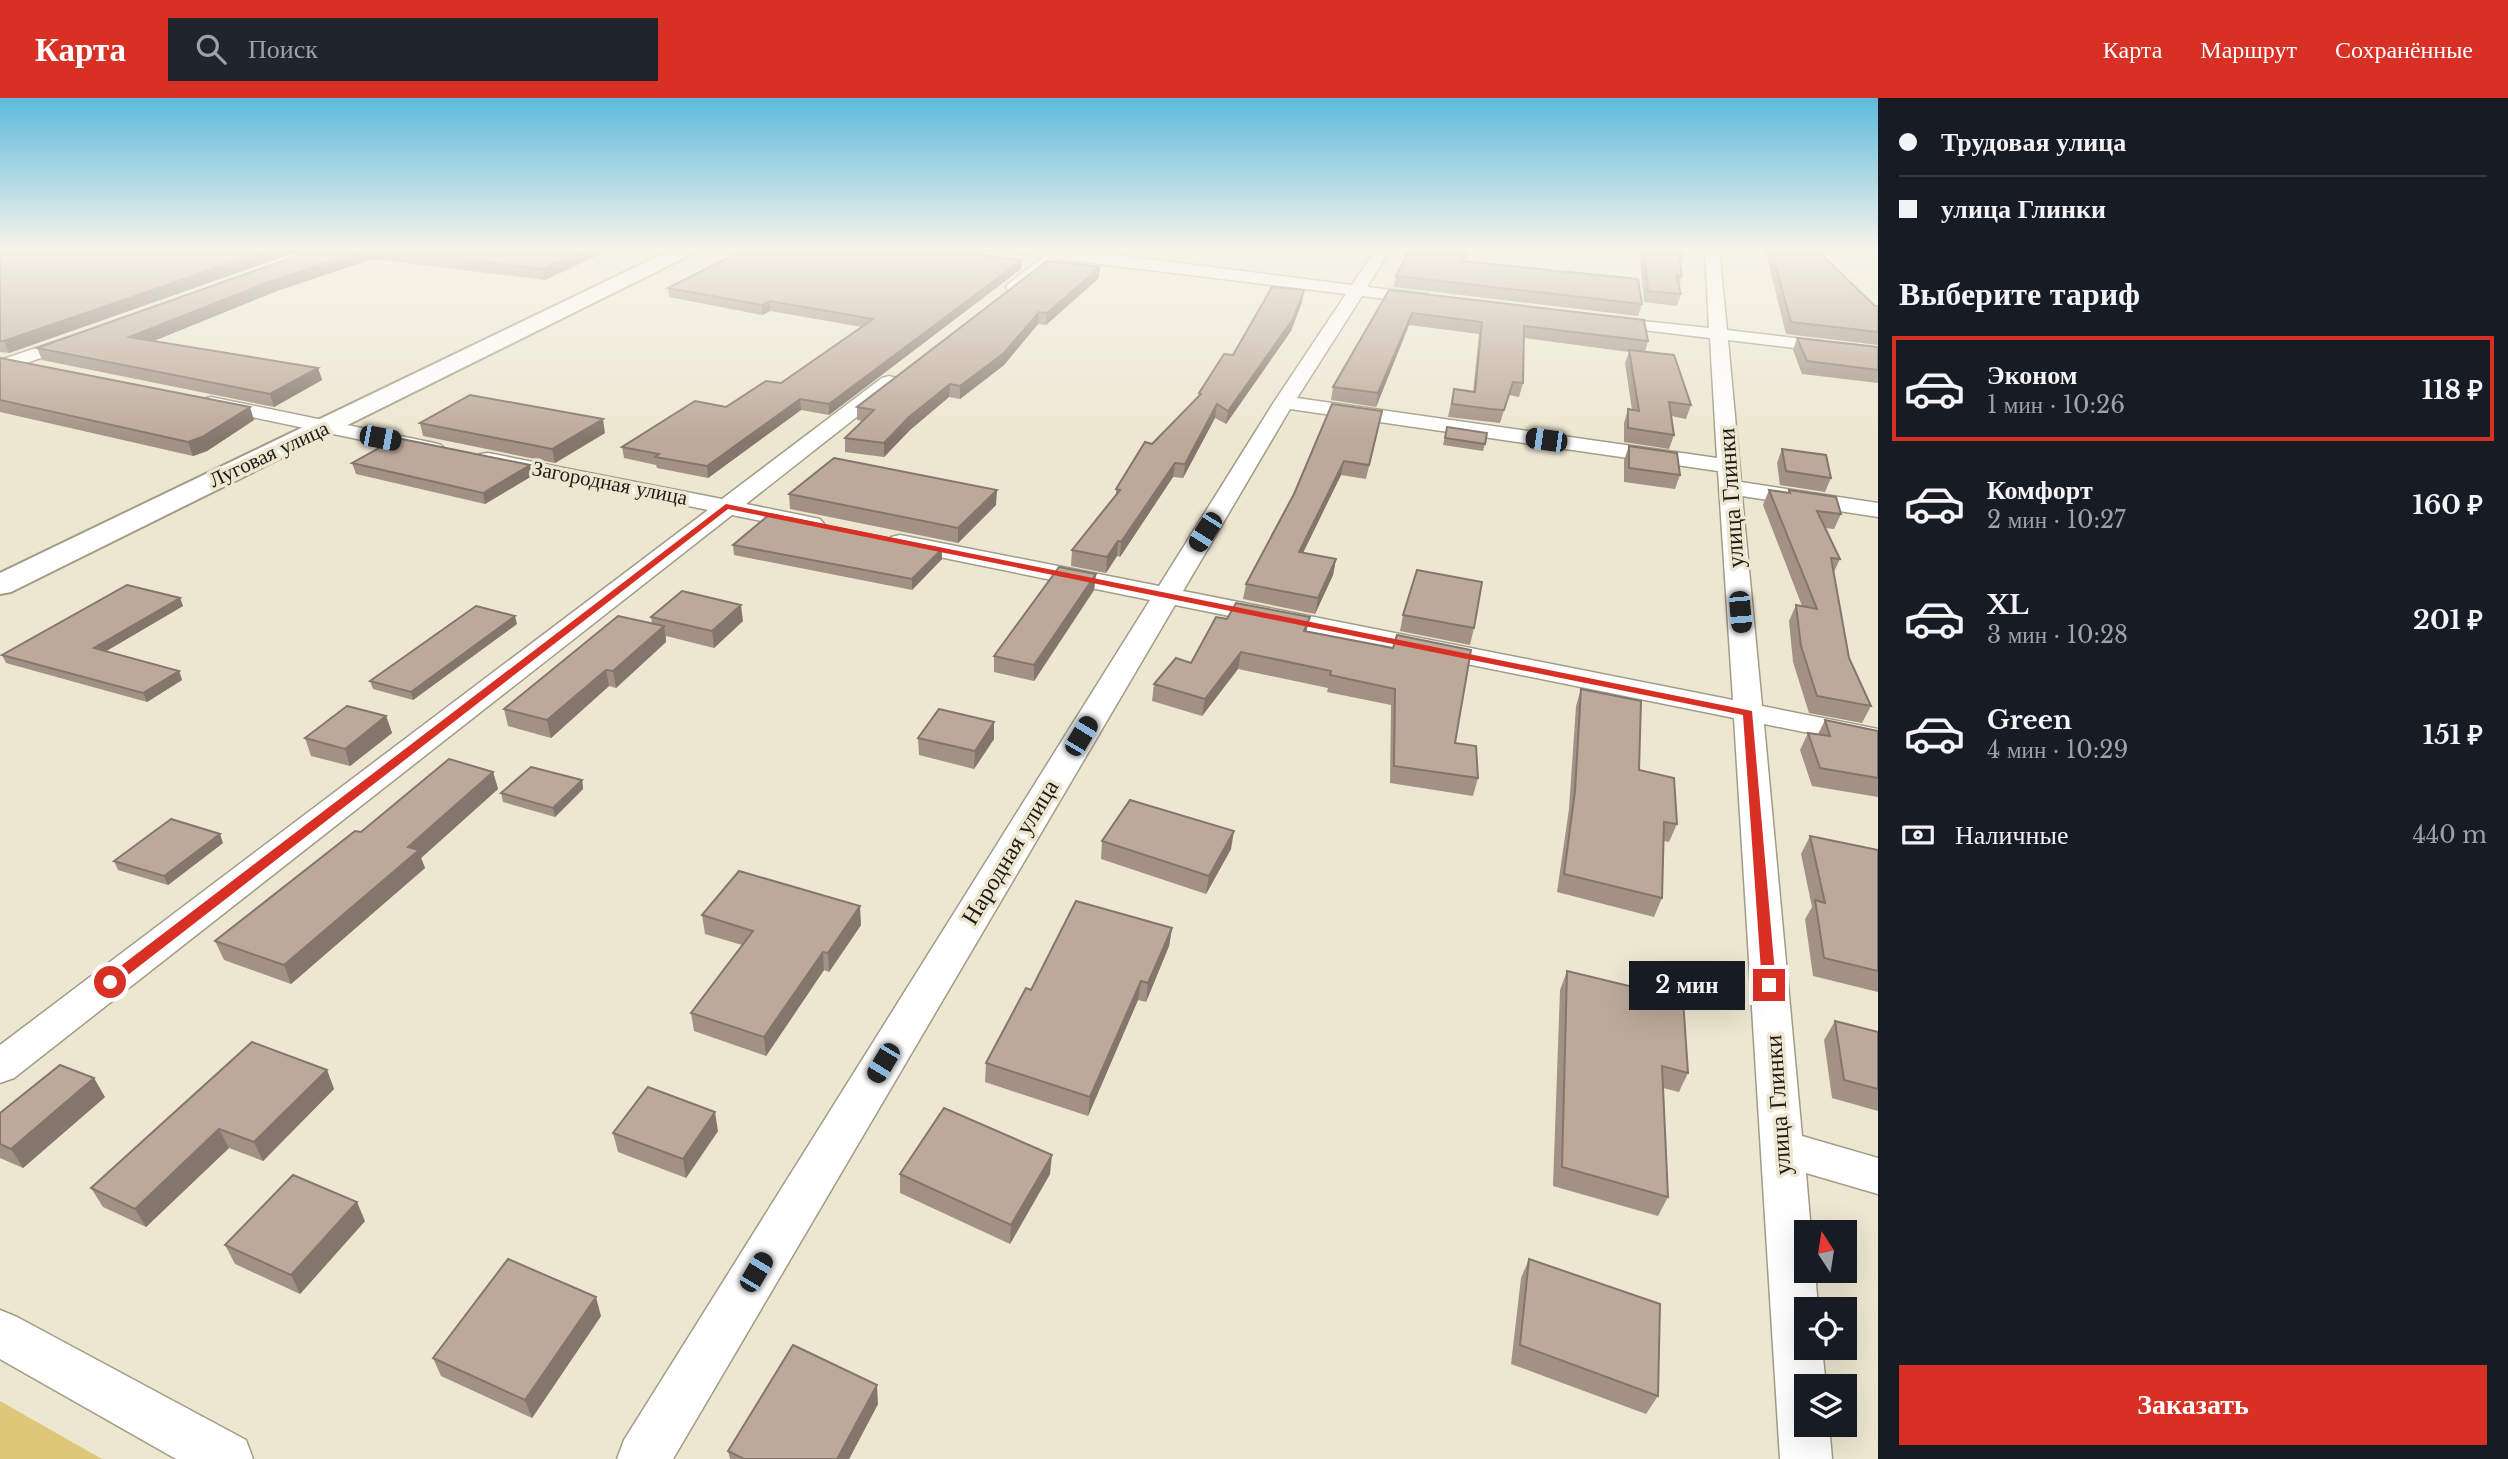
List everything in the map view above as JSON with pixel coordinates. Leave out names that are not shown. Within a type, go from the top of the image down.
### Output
[{"type":"street","name":"Луговая улица","points":[[0,585],[559,313]]},
{"type":"street","name":"Народная улица","points":[[643,1459],[1284,402],[1344,313]]},
{"type":"street","name":"улица Глинки","points":[[1716,313],[1806,1459]]},
{"type":"street","points":[[1580,317],[1878,353]]},
{"type":"street","points":[[4,363],[99,331]]},
{"type":"street","points":[[4,363],[50,371]]},
{"type":"street","points":[[0,1067],[914,363]]},
{"type":"street","name":"Загородная улица","points":[[182,398],[833,528]]},
{"type":"street","points":[[1284,402],[1730,477],[1878,510]]},
{"type":"street","points":[[873,537],[1878,738]]},
{"type":"street","points":[[1782,1148],[1878,1176]]},
{"type":"street","points":[[0,1333],[227,1459]]},
{"type":"shaded area","points":[[0,1401],[102,1459],[0,1459]]},
{"type":"building","points":[[0,313],[87,313],[4,341],[0,341]]},
{"type":"building","points":[[137,313],[191,313],[129,337],[318,368],[270,394],[37,348]]},
{"type":"building","points":[[836,313],[952,313],[829,404],[800,399],[707,466],[655,457],[659,454],[622,447],[695,401],[726,407],[766,381],[781,383],[873,319]]},
{"type":"building","points":[[980,313],[1039,313],[1004,353],[960,386],[950,384],[909,417],[884,443],[845,438],[874,410],[857,407]]},
{"type":"building","points":[[1257,313],[1295,313],[1228,411],[1217,404],[1185,464],[1175,463],[1121,542],[1118,541],[1107,557],[1072,550],[1120,490],[1116,489],[1145,442],[1152,444],[1201,394],[1199,393],[1224,354],[1233,355]]},
{"type":"building","points":[[1376,313],[1580,313],[1644,320],[1648,341],[1524,326],[1523,383],[1513,382],[1504,410],[1490,409],[1452,404],[1454,389],[1475,392],[1482,322],[1412,313],[1378,393],[1333,387]]},
{"type":"building","points":[[1788,313],[1878,313],[1878,332],[1791,322]]},
{"type":"building","points":[[1797,338],[1878,347],[1878,370],[1807,361]]},
{"type":"building","points":[[1629,350],[1674,355],[1691,405],[1669,402],[1674,435],[1628,428],[1628,409],[1639,411]]},
{"type":"building","points":[[0,358],[250,407],[202,437],[188,442],[0,400]]},
{"type":"building","points":[[470,395],[603,419],[552,449],[420,423]]},
{"type":"building","points":[[1332,404],[1382,411],[1369,465],[1344,461],[1299,552],[1336,559],[1318,598],[1246,584],[1294,494]]},
{"type":"building","points":[[1447,427],[1487,433],[1485,444],[1445,438]]},
{"type":"building","points":[[397,438],[530,465],[483,493],[352,463]]},
{"type":"building","points":[[1629,446],[1677,453],[1680,475],[1629,468]]},
{"type":"building","points":[[1782,449],[1826,455],[1831,478],[1786,471]]},
{"type":"building","points":[[834,458],[997,490],[958,528],[789,494]]},
{"type":"building","points":[[1769,490],[1836,497],[1841,514],[1817,511],[1840,559],[1831,558],[1849,658],[1871,706],[1817,696],[1801,646],[1796,605],[1817,609]]},
{"type":"building","points":[[770,514],[942,549],[912,579],[733,545]]},
{"type":"building","points":[[1059,567],[1096,574],[1034,665],[994,656]]},
{"type":"building","points":[[1417,570],[1482,582],[1474,628],[1403,615]]},
{"type":"building","points":[[127,585],[180,598],[94,648],[179,671],[143,693],[2,655]]},
{"type":"building","points":[[682,591],[741,605],[712,631],[651,617]]},
{"type":"building","points":[[1236,603],[1310,617],[1304,631],[1393,648],[1397,635],[1471,650],[1455,743],[1476,746],[1478,778],[1394,766],[1395,689],[1330,675],[1331,671],[1241,652],[1205,699],[1154,684],[1176,658],[1191,663],[1216,617],[1227,619]]},
{"type":"building","points":[[476,606],[515,616],[411,692],[370,681]]},
{"type":"building","points":[[618,616],[664,626],[613,671],[606,670],[547,720],[504,709]]},
{"type":"building","points":[[1581,689],[1641,701],[1639,770],[1674,778],[1677,824],[1664,822],[1662,898],[1564,874],[1575,791]]},
{"type":"building","points":[[347,706],[386,716],[345,749],[305,738]]},
{"type":"building","points":[[939,709],[994,722],[975,751],[918,738]]},
{"type":"building","points":[[1825,720],[1878,731],[1878,778],[1820,768],[1808,733],[1830,736]]},
{"type":"building","points":[[449,759],[493,772],[408,847],[419,850],[284,965],[215,941],[355,831],[361,832]]},
{"type":"building","points":[[531,767],[582,780],[553,808],[501,793]]},
{"type":"building","points":[[1130,800],[1234,831],[1209,876],[1102,841]]},
{"type":"building","points":[[171,819],[220,834],[164,876],[114,861]]},
{"type":"building","points":[[1810,836],[1878,850],[1878,971],[1824,958],[1815,900],[1825,903]]},
{"type":"building","points":[[739,871],[860,906],[828,953],[823,952],[764,1037],[691,1013],[753,931],[702,915]]},
{"type":"building","points":[[1076,901],[1172,928],[1148,983],[1141,981],[1090,1097],[986,1063],[1026,988],[1031,990]]},
{"type":"building","points":[[1567,971],[1683,999],[1688,1073],[1662,1066],[1668,1197],[1562,1167]]},
{"type":"building","points":[[1835,1021],[1878,1032],[1878,1089],[1844,1080]]},
{"type":"building","points":[[252,1042],[327,1070],[254,1142],[219,1129],[135,1209],[91,1188]]},
{"type":"building","points":[[60,1065],[94,1078],[11,1149],[0,1144],[0,1113]]},
{"type":"building","points":[[648,1087],[715,1112],[683,1159],[613,1133]]},
{"type":"building","points":[[944,1108],[1052,1155],[1011,1225],[900,1174]]},
{"type":"building","points":[[293,1175],[357,1202],[291,1275],[225,1245]]},
{"type":"building","points":[[508,1259],[596,1297],[525,1400],[433,1358]]},
{"type":"building","points":[[1529,1259],[1660,1304],[1658,1396],[1520,1345]]},
{"type":"building","points":[[793,1345],[877,1385],[837,1459],[744,1459],[728,1451]]},
{"type":"route","points":[[110,982],[726,507],[1748,713],[1769,985]]}]
